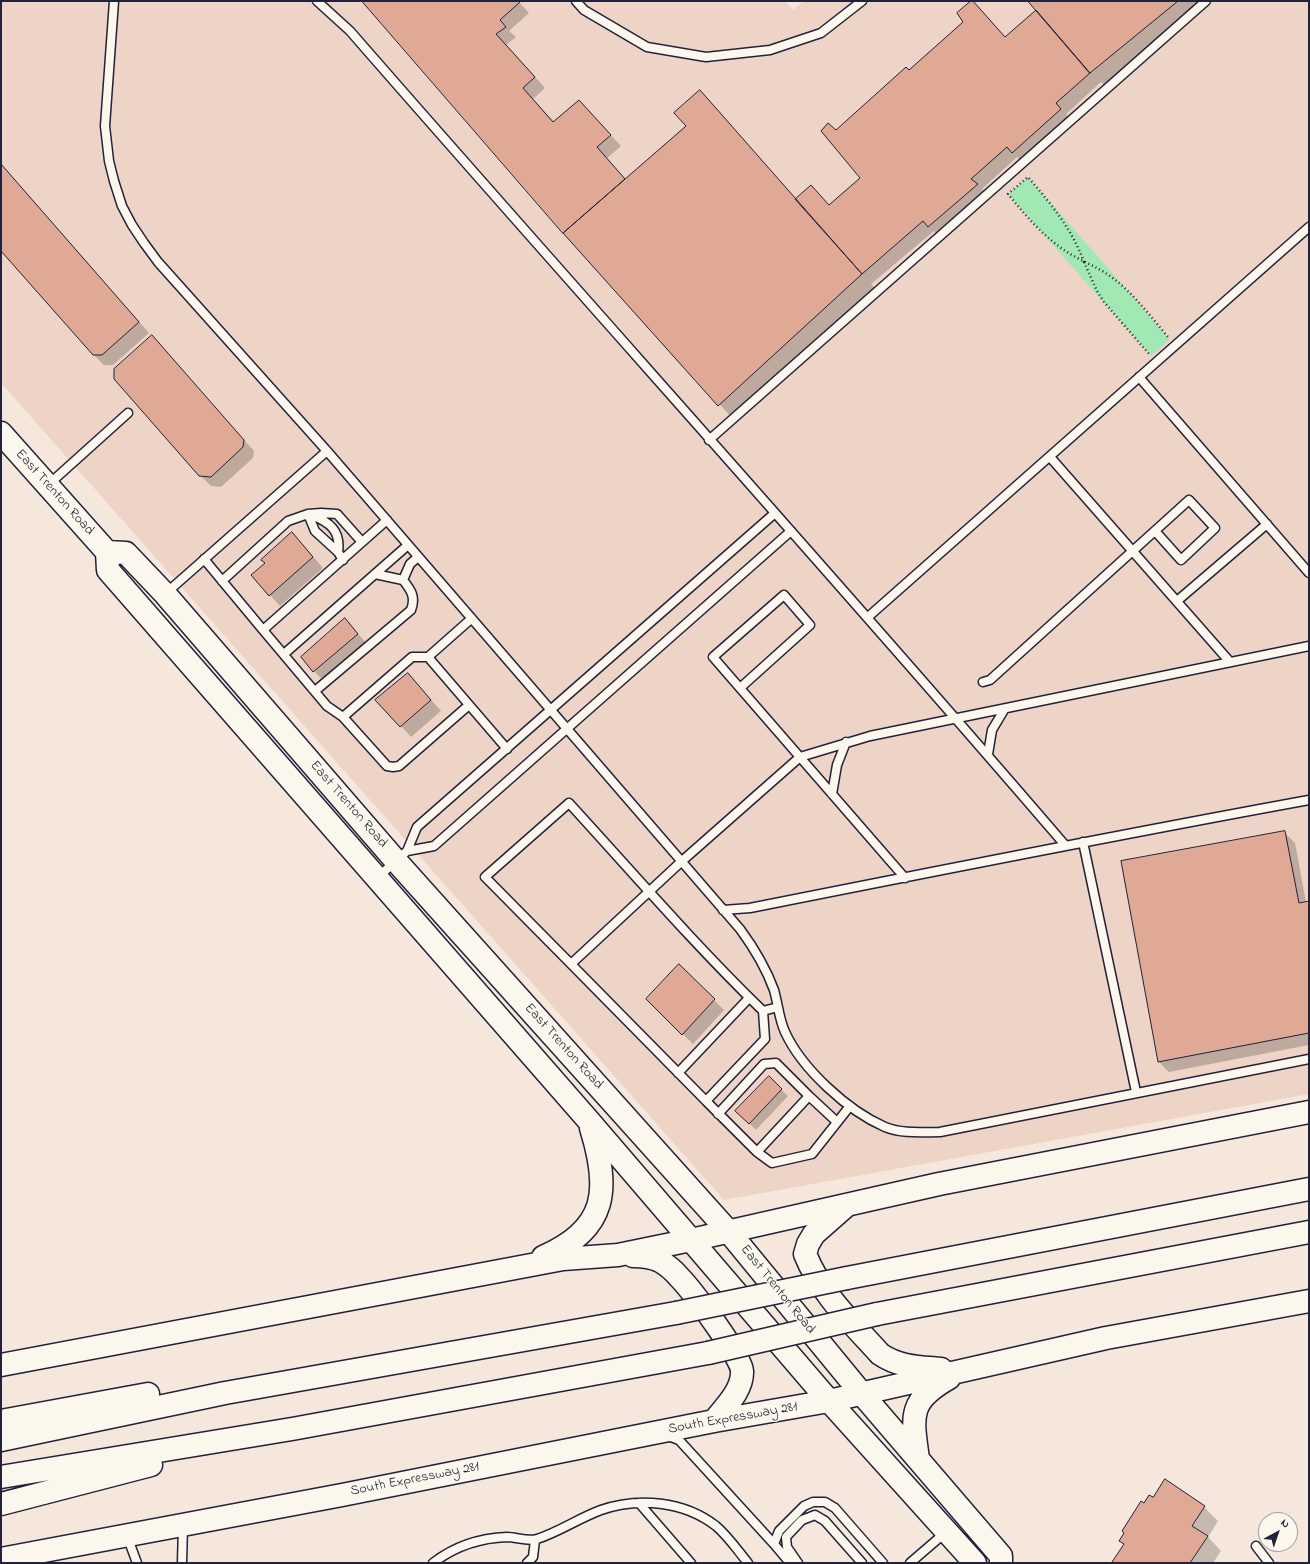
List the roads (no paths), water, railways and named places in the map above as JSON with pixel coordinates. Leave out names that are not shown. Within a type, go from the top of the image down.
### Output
[{"type":"main road","name":"East Trenton Road","points":[[1,433],[107,552],[108,570],[589,1121],[829,1402],[974,1563]]},
{"type":"main road","name":"East Trenton Road","points":[[107,552],[126,553],[165,594],[402,856],[729,1232],[862,1394],[1001,1556],[1000,1563]]},
{"type":"main road","points":[[1,1365],[563,1259],[618,1255],[729,1232],[849,1204],[1107,1150],[1309,1112]]},
{"type":"main road","points":[[520,1267],[563,1248],[585,1228],[597,1210],[603,1187],[599,1153],[589,1121]]},
{"type":"main road","points":[[1,1440],[225,1393],[676,1313],[847,1278],[1309,1188]]},
{"type":"main road","points":[[849,1204],[814,1234],[808,1244],[805,1254],[811,1268],[830,1299],[880,1354],[891,1361],[912,1366],[962,1370]]},
{"type":"main road","points":[[1,1477],[292,1429],[708,1353],[877,1314],[1309,1232]]},
{"type":"main road","points":[[618,1255],[653,1258],[669,1268],[680,1278],[735,1352],[742,1371],[741,1380],[732,1398],[714,1421]]},
{"type":"main road","name":"South Expressway 281","points":[[1,1559],[183,1525],[714,1421],[829,1402],[962,1370],[1106,1338],[1309,1301]]},
{"type":"main road","points":[[918,1458],[914,1421],[919,1401],[931,1388],[962,1370]]},
{"type":"main road","points":[[1,1421],[156,1393],[225,1393]]},
{"type":"main road","points":[[1,1504],[292,1429]]},
{"type":"lane","points":[[114,1],[106,126],[109,161],[122,206],[132,225],[158,262],[387,520],[550,711],[682,861],[756,951],[774,990],[785,1031],[803,1060],[820,1081],[850,1106],[863,1115],[886,1127],[904,1131],[940,1132],[1136,1092],[1309,1059]]},
{"type":"lane","points":[[317,1],[350,31],[709,440],[958,719],[1065,845]]},
{"type":"lane","points":[[576,1],[584,10],[647,47],[706,57],[770,50],[821,33],[862,1]]},
{"type":"lane","points":[[709,440],[1206,1]]},
{"type":"lane","points":[[868,617],[1309,227]]},
{"type":"lane","points":[[1139,377],[1309,573]]},
{"type":"lane","points":[[47,485],[128,414]]},
{"type":"lane","points":[[165,594],[327,451]]},
{"type":"lane","points":[[1050,457],[1230,662]]},
{"type":"lane","points":[[983,682],[990,680],[1154,531],[1189,500],[1215,528],[1181,560],[1154,531]]},
{"type":"lane","points":[[377,878],[402,856],[417,827],[775,513]]},
{"type":"lane","points":[[222,581],[288,521],[308,514],[337,514],[362,542]]},
{"type":"lane","points":[[308,514],[315,531],[340,556]]},
{"type":"lane","points":[[308,514],[330,525],[339,542],[340,556]]},
{"type":"lane","points":[[264,630],[340,556],[362,542],[387,520]]},
{"type":"lane","points":[[1177,601],[1267,524]]},
{"type":"lane","points":[[402,856],[434,846],[791,531]]},
{"type":"lane","points":[[284,654],[408,545]]},
{"type":"lane","points":[[403,580],[410,564],[418,557]]},
{"type":"lane","points":[[204,559],[327,706],[343,717],[387,766],[393,768],[399,766],[469,705]]},
{"type":"lane","points":[[315,691],[411,610],[414,602],[412,592],[403,580],[375,574]]},
{"type":"lane","points":[[740,688],[810,625],[784,595],[713,657],[905,878]]},
{"type":"lane","points":[[343,717],[412,657],[428,657],[471,619]]},
{"type":"lane","points":[[571,964],[682,861],[800,757],[870,736],[1004,710],[1309,646]]},
{"type":"lane","points":[[428,657],[507,749]]},
{"type":"lane","points":[[988,754],[992,730],[1004,710]]},
{"type":"lane","points":[[832,794],[837,765],[846,742]]},
{"type":"lane","points":[[723,910],[750,908],[1010,858],[1065,845],[1309,800]]},
{"type":"lane","points":[[706,1101],[765,1039],[763,1011],[749,998],[569,803],[484,877],[718,1114],[757,1152],[772,1163],[812,1154],[850,1106]]},
{"type":"lane","points":[[1083,842],[1136,1092]]},
{"type":"lane","points":[[678,1073],[749,998]]},
{"type":"lane","points":[[763,1011],[778,1007]]},
{"type":"lane","points":[[718,1114],[764,1064],[776,1063],[837,1122]]},
{"type":"lane","points":[[757,1152],[809,1096]]},
{"type":"lane","points":[[660,1432],[679,1440],[790,1563]]},
{"type":"lane","points":[[774,1544],[779,1531],[804,1506],[813,1502],[825,1502],[835,1508],[883,1563]]},
{"type":"lane","points":[[433,1563],[444,1554],[473,1541],[507,1537],[535,1540],[600,1511],[626,1503],[655,1503],[686,1509],[716,1526],[748,1563]]},
{"type":"lane","points":[[639,1503],[691,1563]]},
{"type":"lane","points":[[798,1563],[787,1547],[786,1537],[802,1520],[815,1515],[825,1521],[862,1563]]},
{"type":"lane","points":[[182,1563],[183,1525]]},
{"type":"lane","points":[[910,1563],[946,1532]]},
{"type":"lane","points":[[127,1535],[137,1563]]},
{"type":"lane","points":[[527,1563],[533,1557],[535,1540]]},
{"type":"lane","points":[[1256,1546],[1269,1563]]}]
